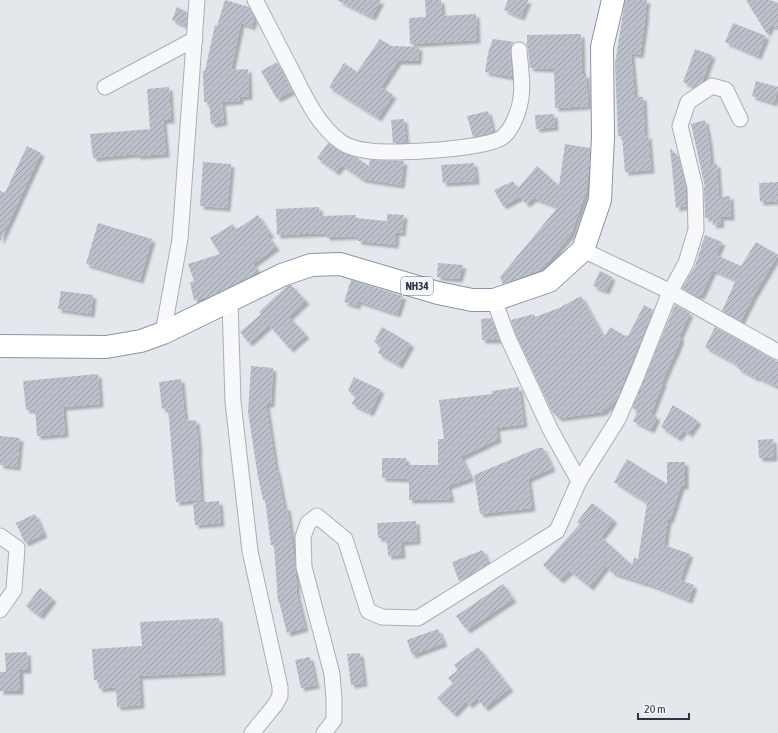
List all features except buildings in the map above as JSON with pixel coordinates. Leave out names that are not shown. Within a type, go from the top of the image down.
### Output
[{"type":"highway","name":"NH34","points":[[0,346],[106,347],[141,341],[162,333],[282,275],[311,265],[340,264],[438,293],[472,300],[494,300],[549,281],[583,250],[600,200],[603,137],[602,47],[613,0]]},
{"type":"street","points":[[162,333],[180,239],[197,0]]},
{"type":"street","points":[[255,0],[309,105],[327,129],[342,143],[364,150],[418,152],[489,143],[504,137],[520,108],[523,89],[519,50]]},
{"type":"street","points":[[105,87],[194,39]]},
{"type":"street","points":[[324,733],[334,720],[334,699],[332,674],[304,567],[303,537],[308,523],[317,516],[345,539],[368,611],[382,617],[418,618],[557,531],[579,481],[618,419],[670,292],[686,263],[696,230],[695,187],[680,126],[688,102],[712,86],[726,90],[740,119]]},
{"type":"street","points":[[583,250],[670,292],[778,352]]},
{"type":"street","points":[[494,300],[508,338],[550,429],[579,481]]},
{"type":"street","points":[[230,301],[233,402],[250,551],[280,687],[280,696],[275,705],[252,733]]},
{"type":"street","points":[[0,536],[17,548],[14,590],[0,610]]}]
